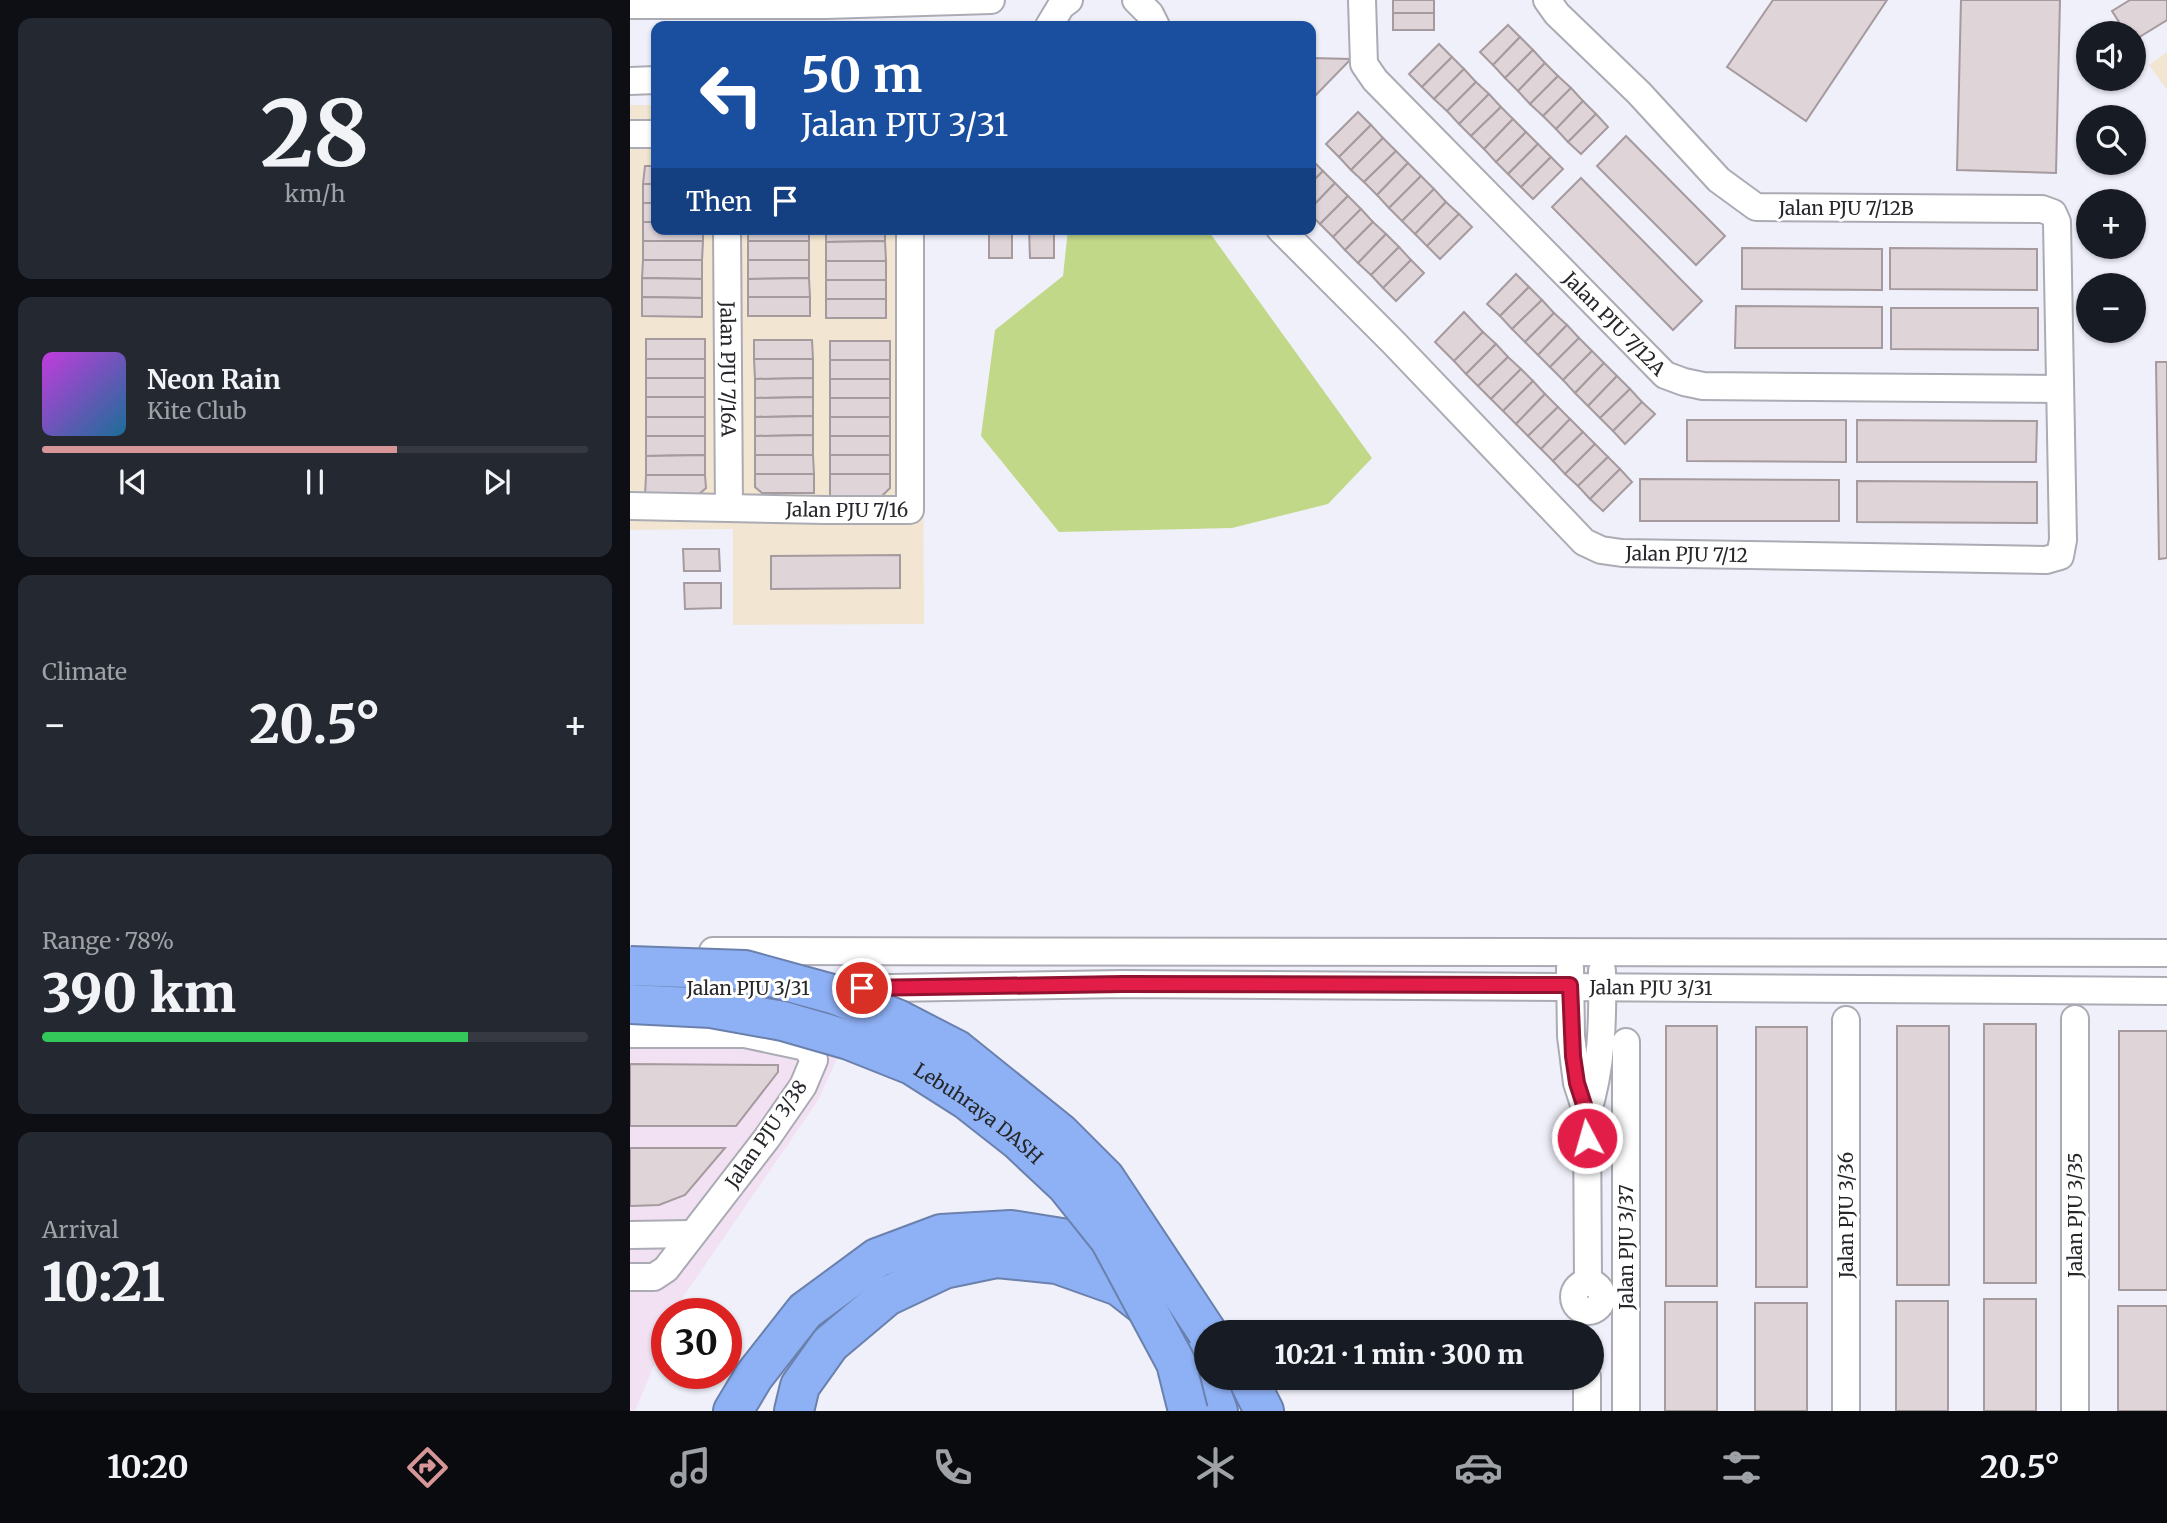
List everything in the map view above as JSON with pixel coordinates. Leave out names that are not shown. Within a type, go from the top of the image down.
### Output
[{"type":"highway","name":"Lebuhraya DASH","points":[[630,966],[745,970],[836,995],[897,1019],[957,1050],[1059,1133],[1105,1178],[1199,1320]]},
{"type":"highway","name":"Lebuhraya DASH","points":[[630,1004],[711,1008],[783,1021],[849,1040],[912,1065],[967,1100],[1018,1140],[1066,1185],[1110,1240],[1176,1363],[1188,1411]]},
{"type":"highway","points":[[733,1411],[754,1376],[805,1311],[877,1258],[941,1234],[1011,1230],[1074,1240],[1141,1268],[1205,1320]]},
{"type":"highway","points":[[794,1411],[800,1386],[830,1344],[887,1296],[944,1269],[997,1258],[1057,1264],[1119,1286],[1178,1332],[1205,1376],[1218,1411]]},
{"type":"highway","points":[[1231,1390],[1238,1411]]},
{"type":"highway","points":[[1254,1390],[1264,1411]]},
{"type":"street","points":[[630,5],[991,0]]},
{"type":"street","points":[[1052,21],[1061,6],[1069,0]]},
{"type":"street","points":[[1136,0],[1154,21]]},
{"type":"street","name":"Jalan PJU 7/12A","points":[[1362,0],[1364,64],[1375,80],[1665,375],[1703,386],[2060,389]]},
{"type":"street","name":"Jalan PJU 7/12B","points":[[1547,0],[1557,14],[1639,93],[1719,180],[1756,207],[2042,209],[2053,213],[2057,222],[2060,389]]},
{"type":"street","points":[[630,80],[651,80]]},
{"type":"street","points":[[630,134],[651,134]]},
{"type":"street","name":"Jalan PJU 7/16A","points":[[727,235],[729,507]]},
{"type":"street","name":"Jalan PJU 7/16","points":[[630,506],[910,510],[910,235]]},
{"type":"street","name":"Jalan PJU 7/12","points":[[1286,235],[1584,542],[1601,550],[1635,554],[2046,560],[2060,556],[2063,540],[2060,389]]},
{"type":"street","name":"Jalan PJU 3/31","points":[[630,951],[2167,953]]},
{"type":"street","points":[[1570,951],[1571,1036],[1577,1083],[1587,1114],[1588,1283],[1579,1287],[1574,1295],[1586,1320]]},
{"type":"street","points":[[1587,1114],[1597,1084],[1601,1055],[1602,951]]},
{"type":"street","name":"Jalan PJU 3/31","points":[[630,987],[784,989],[1123,984],[1570,985],[2167,991]]},
{"type":"street","name":"Jalan PJU 3/35","points":[[2075,1019],[2075,1411]]},
{"type":"street","name":"Jalan PJU 3/36","points":[[1846,1020],[1846,1411]]},
{"type":"street","name":"Jalan PJU 3/38","points":[[630,1034],[745,1034],[806,1047],[814,1060],[803,1086],[767,1138],[660,1274],[630,1277]]},
{"type":"street","name":"Jalan PJU 3/37","points":[[1626,1042],[1626,1411]]},
{"type":"street","points":[[630,1235],[691,1234]]},
{"type":"street","points":[[1587,1390],[1587,1411]]},
{"type":"shaded area","points":[[2167,52],[2167,90],[2149,65]]},
{"type":"shaded area","points":[[630,105],[651,105],[651,235],[922,235],[924,624],[733,625],[733,529],[630,530]]},
{"type":"shaded area","points":[[630,999],[840,1052],[817,1102],[682,1298],[651,1298],[651,1372],[635,1411],[630,1411]]},
{"type":"green space","points":[[1067,235],[1211,235],[1372,458],[1328,504],[1232,528],[1059,532],[981,436],[995,330],[1063,276]]},
{"type":"building","points":[[1393,0],[1434,0],[1434,13],[1393,13]]},
{"type":"building","points":[[1773,0],[1887,0],[1806,121],[1727,67]]},
{"type":"building","points":[[1961,0],[2060,0],[2056,173],[1957,170]]},
{"type":"building","points":[[2130,0],[2167,0],[2167,20],[2146,33],[2146,21],[2118,21],[2112,11]]},
{"type":"building","points":[[1393,13],[1434,13],[1434,30],[1393,30]]},
{"type":"building","points":[[1508,25],[1520,37],[1493,65],[1480,52]]},
{"type":"building","points":[[1520,37],[1533,50],[1505,78],[1493,65]]},
{"type":"building","points":[[1439,44],[1452,57],[1422,87],[1409,74]]},
{"type":"building","points":[[1533,50],[1545,63],[1518,91],[1505,78]]},
{"type":"building","points":[[1452,57],[1464,69],[1434,99],[1422,87]]},
{"type":"building","points":[[1316,58],[1351,59],[1316,95]]},
{"type":"building","points":[[1545,63],[1558,76],[1530,104],[1518,91]]},
{"type":"building","points":[[1464,69],[1476,82],[1447,111],[1434,99]]},
{"type":"building","points":[[1558,76],[1571,88],[1543,116],[1530,104]]},
{"type":"building","points":[[1476,82],[1489,94],[1459,124],[1447,111]]},
{"type":"building","points":[[1571,88],[1583,101],[1556,129],[1543,116]]},
{"type":"building","points":[[1489,94],[1501,107],[1471,136],[1459,124]]},
{"type":"building","points":[[1583,101],[1596,114],[1568,142],[1556,129]]},
{"type":"building","points":[[1501,107],[1513,119],[1484,149],[1471,136]]},
{"type":"building","points":[[1358,112],[1371,125],[1339,157],[1326,144]]},
{"type":"building","points":[[1596,114],[1608,127],[1581,154],[1568,142]]},
{"type":"building","points":[[1513,119],[1526,132],[1496,162],[1484,149]]},
{"type":"building","points":[[1371,125],[1383,138],[1351,170],[1339,157]]},
{"type":"building","points":[[1526,132],[1538,144],[1508,174],[1496,162]]},
{"type":"building","points":[[1626,136],[1725,236],[1696,265],[1597,166]]},
{"type":"building","points":[[1383,138],[1396,151],[1364,182],[1351,170]]},
{"type":"building","points":[[1538,144],[1551,157],[1521,187],[1508,174]]},
{"type":"building","points":[[1396,151],[1408,163],[1377,195],[1364,182]]},
{"type":"building","points":[[1551,157],[1563,169],[1533,199],[1521,187]]},
{"type":"building","points":[[1408,163],[1421,176],[1389,208],[1377,195]]},
{"type":"building","points":[[1316,164],[1323,171],[1316,178]]},
{"type":"building","points":[[645,166],[651,166],[651,184],[643,184]]},
{"type":"building","points":[[1323,171],[1335,183],[1316,203],[1316,178]]},
{"type":"building","points":[[1421,176],[1434,189],[1402,221],[1389,208]]},
{"type":"building","points":[[1581,178],[1702,301],[1673,330],[1552,207]]},
{"type":"building","points":[[1335,183],[1348,196],[1320,224],[1316,220],[1316,203]]},
{"type":"building","points":[[643,184],[651,184],[651,203],[643,203]]},
{"type":"building","points":[[1434,189],[1446,202],[1415,234],[1402,221]]},
{"type":"building","points":[[1348,196],[1361,209],[1333,237],[1320,224]]},
{"type":"building","points":[[1446,202],[1459,214],[1427,246],[1415,234]]},
{"type":"building","points":[[643,203],[651,203],[651,222],[643,222]]},
{"type":"building","points":[[1361,209],[1373,222],[1345,250],[1333,237]]},
{"type":"building","points":[[1459,214],[1472,227],[1440,259],[1427,246]]},
{"type":"building","points":[[643,222],[651,222],[651,235],[703,235],[703,241],[643,241]]},
{"type":"building","points":[[1373,222],[1386,234],[1358,263],[1345,250]]},
{"type":"building","points":[[1386,234],[1399,247],[1371,275],[1358,263]]},
{"type":"building","points":[[748,235],[809,235],[809,241],[748,241]]},
{"type":"building","points":[[826,235],[885,235],[885,241],[826,242]]},
{"type":"building","points":[[989,235],[1012,235],[1012,258],[989,258]]},
{"type":"building","points":[[1029,235],[1054,235],[1054,258],[1030,258]]},
{"type":"building","points":[[643,241],[703,241],[702,260],[643,260]]},
{"type":"building","points":[[748,241],[809,241],[809,260],[748,260]]},
{"type":"building","points":[[885,241],[886,261],[826,261],[826,242]]},
{"type":"building","points":[[1399,247],[1411,260],[1383,288],[1371,275]]},
{"type":"building","points":[[1742,248],[1882,249],[1882,290],[1742,289]]},
{"type":"building","points":[[1890,248],[2037,249],[2037,290],[1890,289]]},
{"type":"building","points":[[643,260],[702,260],[702,279],[642,278]]},
{"type":"building","points":[[748,260],[809,260],[809,278],[748,279]]},
{"type":"building","points":[[1411,260],[1424,273],[1396,301],[1383,288]]},
{"type":"building","points":[[826,261],[886,261],[886,280],[826,280]]},
{"type":"building","points":[[1516,274],[1529,287],[1500,316],[1487,304]]},
{"type":"building","points":[[642,278],[702,279],[702,298],[642,297]]},
{"type":"building","points":[[809,278],[810,297],[748,297],[748,279]]},
{"type":"building","points":[[826,280],[886,280],[886,299],[826,299]]},
{"type":"building","points":[[1529,287],[1542,300],[1512,329],[1500,316]]},
{"type":"building","points":[[642,297],[702,298],[702,317],[642,316]]},
{"type":"building","points":[[748,297],[810,297],[810,316],[748,316]]},
{"type":"building","points":[[826,299],[886,299],[886,318],[826,318]]},
{"type":"building","points":[[1542,300],[1554,313],[1525,342],[1512,329]]},
{"type":"building","points":[[1736,306],[1882,307],[1882,348],[1735,348]]},
{"type":"building","points":[[1891,308],[2038,308],[2038,350],[1891,349]]},
{"type":"building","points":[[1464,312],[1483,332],[1454,361],[1435,342]]},
{"type":"building","points":[[1554,313],[1567,325],[1538,355],[1525,342]]},
{"type":"building","points":[[1567,325],[1579,338],[1550,367],[1538,355]]},
{"type":"building","points":[[1483,332],[1496,344],[1466,374],[1454,361]]},
{"type":"building","points":[[1579,338],[1592,351],[1563,380],[1550,367]]},
{"type":"building","points":[[646,339],[705,339],[705,359],[646,359]]},
{"type":"building","points":[[754,340],[812,340],[813,359],[754,359]]},
{"type":"building","points":[[830,341],[890,341],[890,360],[830,360]]},
{"type":"building","points":[[1496,344],[1508,357],[1478,386],[1466,374]]},
{"type":"building","points":[[1592,351],[1604,363],[1575,393],[1563,380]]},
{"type":"building","points":[[1508,357],[1521,369],[1491,399],[1478,386]]},
{"type":"building","points":[[646,359],[705,359],[705,378],[646,378]]},
{"type":"building","points":[[754,359],[813,359],[813,378],[755,379]]},
{"type":"building","points":[[830,360],[890,360],[890,379],[830,379]]},
{"type":"building","points":[[2156,362],[2167,362],[2167,558],[2159,559]]},
{"type":"building","points":[[1604,363],[1617,376],[1588,406],[1575,393]]},
{"type":"building","points":[[1521,369],[1533,381],[1503,411],[1491,399]]},
{"type":"building","points":[[1617,376],[1630,389],[1600,418],[1588,406]]},
{"type":"building","points":[[646,378],[705,378],[705,397],[646,397]]},
{"type":"building","points":[[813,378],[813,397],[755,398],[755,379]]},
{"type":"building","points":[[830,379],[890,379],[890,398],[830,398]]},
{"type":"building","points":[[1533,381],[1545,394],[1516,424],[1503,411]]},
{"type":"building","points":[[1630,389],[1642,402],[1613,431],[1600,418]]},
{"type":"building","points":[[1545,394],[1558,407],[1528,436],[1516,424]]},
{"type":"building","points":[[646,397],[705,397],[705,417],[646,417]]},
{"type":"building","points":[[813,397],[813,416],[755,417],[755,398]]},
{"type":"building","points":[[830,398],[890,398],[890,417],[830,417]]},
{"type":"building","points":[[1642,402],[1655,414],[1625,444],[1613,431]]},
{"type":"building","points":[[1558,407],[1570,419],[1541,449],[1528,436]]},
{"type":"building","points":[[813,416],[813,435],[755,436],[755,417]]},
{"type":"building","points":[[646,417],[705,417],[705,436],[646,436]]},
{"type":"building","points":[[830,417],[890,417],[890,436],[830,436]]},
{"type":"building","points":[[1570,419],[1583,432],[1553,461],[1541,449]]},
{"type":"building","points":[[1687,420],[1846,420],[1846,462],[1687,461]]},
{"type":"building","points":[[1857,420],[2037,421],[2036,462],[1857,462]]},
{"type":"building","points":[[1583,432],[1595,444],[1565,474],[1553,461]]},
{"type":"building","points":[[813,435],[813,455],[755,455],[755,436]]},
{"type":"building","points":[[646,436],[705,436],[705,455],[646,456]]},
{"type":"building","points":[[830,436],[890,436],[890,455],[830,455]]},
{"type":"building","points":[[1595,444],[1608,457],[1578,486],[1565,474]]},
{"type":"building","points":[[705,455],[705,475],[646,475],[646,456]]},
{"type":"building","points":[[755,455],[813,455],[814,474],[755,474]]},
{"type":"building","points":[[830,455],[890,455],[890,474],[830,474]]},
{"type":"building","points":[[1608,457],[1620,469],[1590,499],[1578,486]]},
{"type":"building","points":[[1620,469],[1632,482],[1603,511],[1590,499]]},
{"type":"building","points":[[755,474],[814,474],[814,493],[762,493],[755,487]]},
{"type":"building","points":[[830,474],[890,474],[890,488],[878,500],[830,499]]},
{"type":"building","points":[[646,475],[705,475],[706,488],[697,496],[645,496]]},
{"type":"building","points":[[1640,479],[1839,480],[1839,521],[1640,521]]},
{"type":"building","points":[[1857,481],[2037,482],[2037,523],[1857,522]]},
{"type":"building","points":[[683,549],[719,549],[720,571],[684,571]]},
{"type":"building","points":[[900,555],[900,588],[771,589],[771,556]]},
{"type":"building","points":[[684,583],[721,583],[721,608],[685,609]]},
{"type":"building","points":[[1984,1024],[2036,1024],[2036,1283],[1984,1283]]},
{"type":"building","points":[[1666,1026],[1717,1026],[1717,1286],[1666,1286]]},
{"type":"building","points":[[1897,1026],[1949,1026],[1949,1285],[1897,1285]]},
{"type":"building","points":[[1756,1027],[1807,1027],[1807,1287],[1756,1287]]},
{"type":"building","points":[[2119,1031],[2167,1031],[2167,1290],[2119,1290]]},
{"type":"building","points":[[630,1064],[778,1065],[778,1072],[736,1126],[630,1126]]},
{"type":"building","points":[[630,1148],[725,1148],[685,1195],[659,1205],[630,1206]]},
{"type":"building","points":[[1984,1299],[2036,1299],[2036,1411],[1984,1411]]},
{"type":"building","points":[[1896,1301],[1948,1301],[1948,1411],[1896,1411]]},
{"type":"building","points":[[1665,1302],[1717,1302],[1717,1411],[1665,1411]]},
{"type":"building","points":[[1755,1303],[1807,1303],[1807,1411],[1755,1411]]},
{"type":"building","points":[[2118,1306],[2167,1306],[2167,1411],[2118,1411]]},
{"type":"route","points":[[862,988],[1123,984],[1570,985],[1573,1056],[1577,1083],[1587,1114],[1587,1138]]}]
